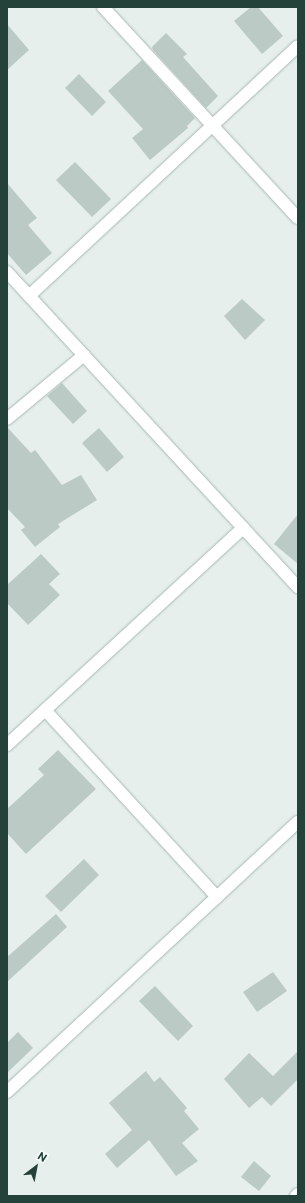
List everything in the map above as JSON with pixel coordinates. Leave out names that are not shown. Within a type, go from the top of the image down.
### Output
[{"type":"street","points":[[110,9],[212,125],[298,218]]},
{"type":"street","points":[[28,296],[298,46]]},
{"type":"street","points":[[7,272],[298,587]]},
{"type":"street","points":[[7,419],[84,355]]},
{"type":"street","points":[[7,745],[243,528]]},
{"type":"street","points":[[45,710],[217,897]]},
{"type":"street","points":[[7,1092],[298,822]]},
{"type":"building","points":[[251,7],[258,7],[283,36],[262,54],[234,21]]},
{"type":"building","points":[[7,24],[29,50],[7,70]]},
{"type":"building","points":[[166,33],[187,54],[183,57],[218,96],[206,108],[153,50],[152,47]]},
{"type":"building","points":[[142,60],[195,118],[187,126],[188,128],[150,160],[132,138],[143,129],[108,91]]},
{"type":"building","points":[[79,74],[106,102],[92,116],[65,88]]},
{"type":"building","points":[[75,162],[111,199],[92,217],[56,180]]},
{"type":"building","points":[[7,183],[37,218],[28,225],[52,253],[26,275],[7,253]]},
{"type":"building","points":[[242,299],[265,320],[245,340],[224,316]]},
{"type":"building","points":[[62,383],[87,411],[73,424],[47,396]]},
{"type":"building","points":[[7,427],[31,453],[35,450],[62,485],[81,475],[97,500],[58,524],[60,527],[35,547],[21,530],[25,527],[7,508]]},
{"type":"building","points":[[99,428],[124,457],[107,472],[82,443]]},
{"type":"building","points":[[298,514],[298,564],[274,544]]},
{"type":"building","points":[[41,554],[60,574],[49,584],[60,595],[28,625],[7,603],[7,585]]},
{"type":"building","points":[[58,750],[96,789],[26,854],[7,833],[7,809],[44,775],[38,769]]},
{"type":"building","points":[[84,859],[99,875],[61,912],[45,896]]},
{"type":"building","points":[[56,914],[67,927],[7,982],[7,957]]},
{"type":"building","points":[[273,972],[287,991],[257,1012],[243,992]]},
{"type":"building","points":[[155,986],[193,1026],[178,1041],[139,1001]]},
{"type":"building","points":[[18,1032],[33,1048],[7,1073],[7,1043]]},
{"type":"building","points":[[298,1051],[298,1079],[271,1106],[262,1097],[249,1108],[224,1079],[249,1053],[273,1076]]},
{"type":"building","points":[[146,1071],[154,1082],[160,1077],[187,1108],[184,1111],[199,1129],[182,1143],[198,1161],[176,1176],[149,1140],[117,1168],[105,1154],[132,1130],[109,1103]]},
{"type":"building","points":[[254,1161],[271,1176],[259,1191],[241,1177]]}]
